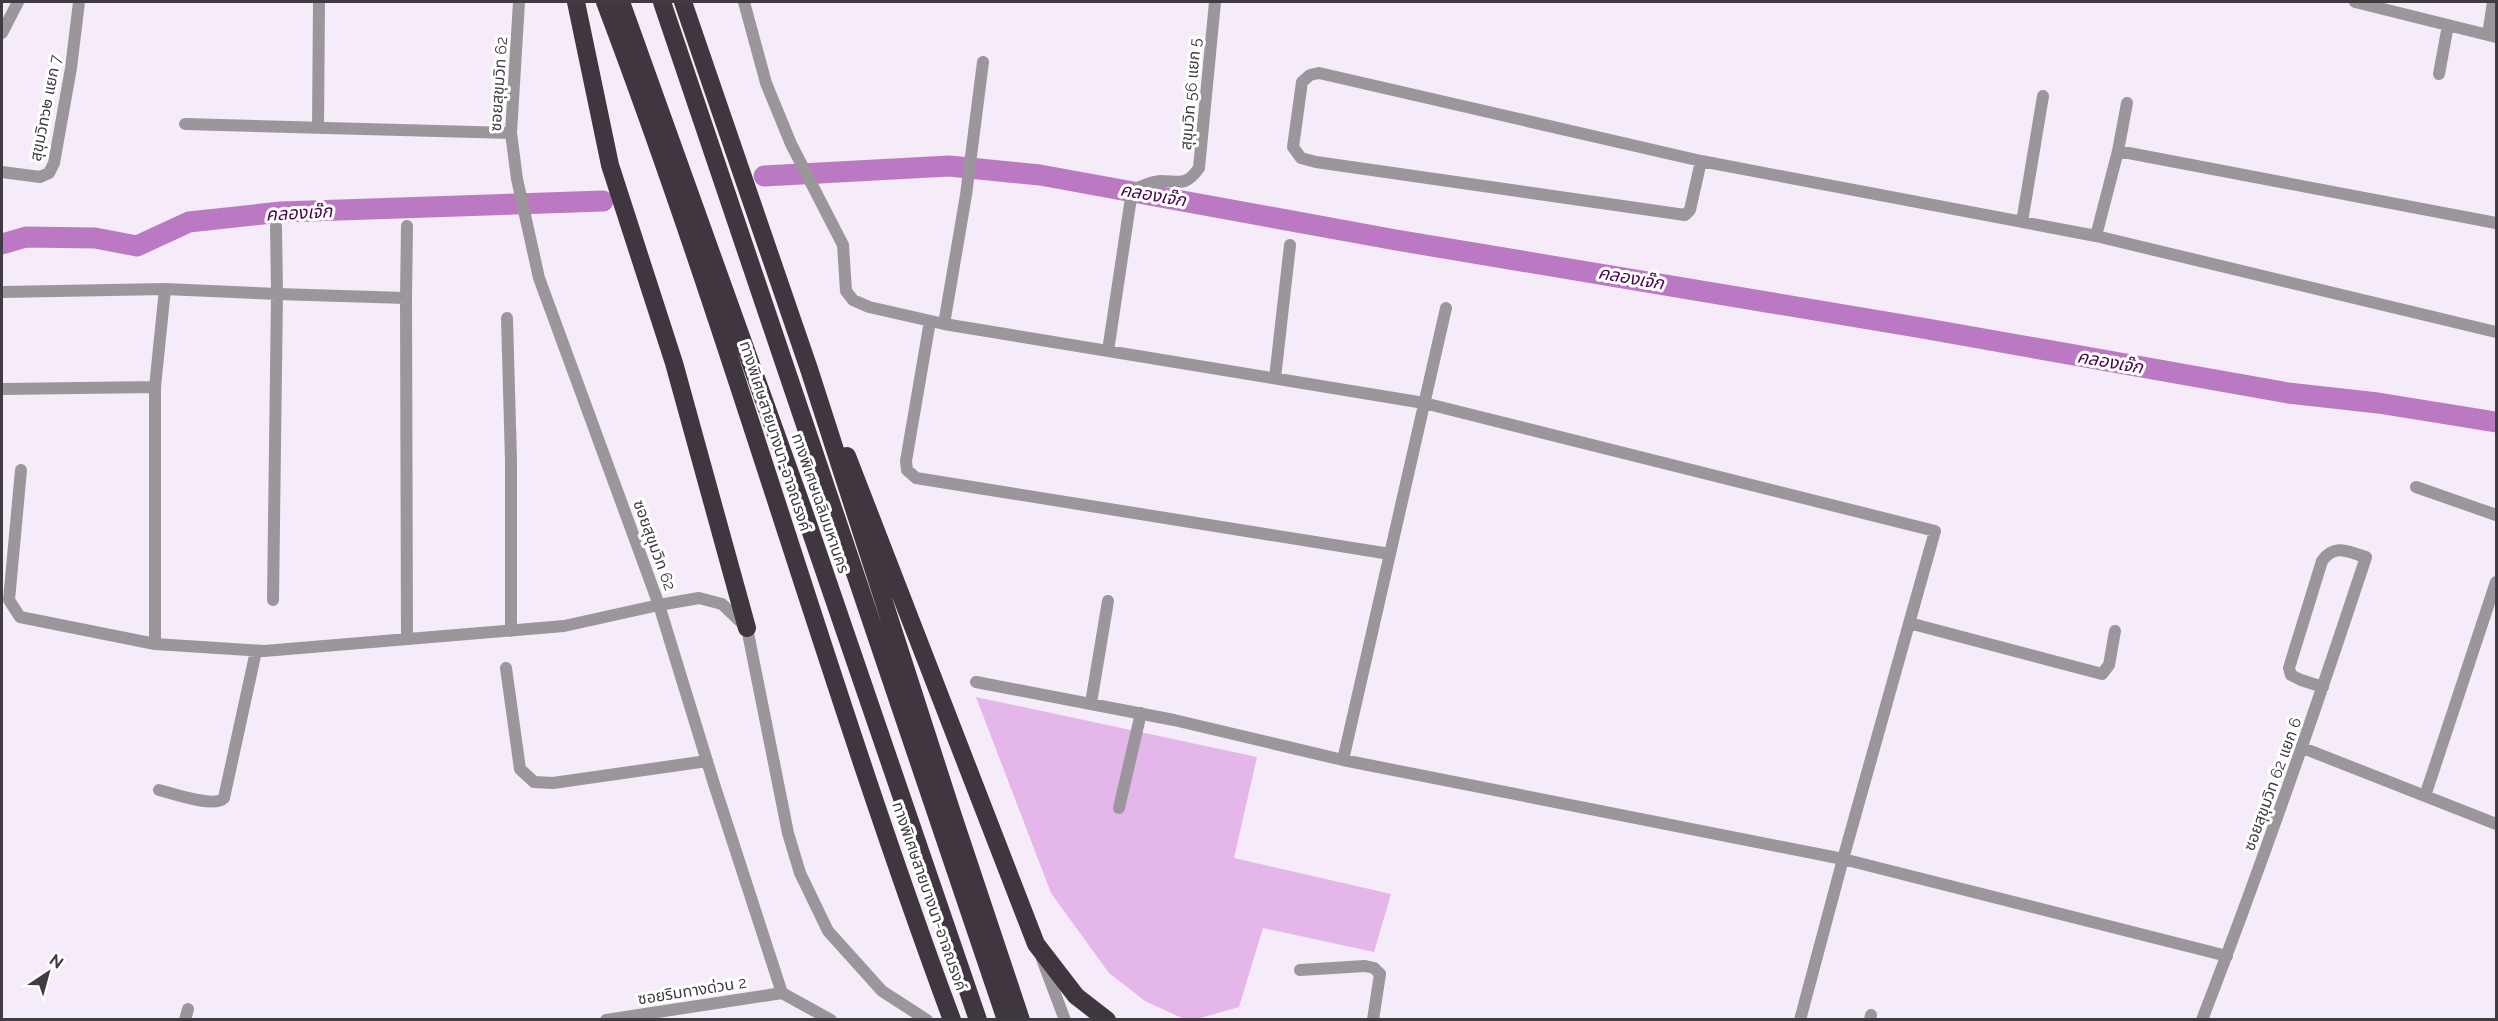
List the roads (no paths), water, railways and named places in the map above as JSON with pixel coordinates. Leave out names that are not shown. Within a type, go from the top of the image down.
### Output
[{"type":"highway","points":[[576,2],[610,165],[674,363],[747,628]]},
{"type":"highway","name":"ทางพิเศษสายบางนา-อาจณรงค์","points":[[605,2],[641,97],[734,367],[916,922],[952,1020]]},
{"type":"highway","name":"ทางพิเศษเฉลิมมหานคร","points":[[621,2],[804,512],[978,1020]]},
{"type":"highway","name":"ทางพิเศษสายบางนา-อาจณรงค์","points":[[662,2],[1006,1020]]},
{"type":"highway","name":"ทางพิเศษเฉลิมมหานคร","points":[[683,2],[809,369],[952,816],[1021,1020]]},
{"type":"highway","points":[[809,369],[859,483],[1036,944],[1076,996],[1107,1020]]},
{"type":"street","points":[[2,33],[18,2]]},
{"type":"street","name":"สุขุมวิท๖๒ แยก 7","points":[[2,172],[40,177],[49,173],[54,163],[71,68],[79,2]]},
{"type":"street","points":[[318,128],[319,2]]},
{"type":"street","name":"ซอยสุขุมวิท 62","points":[[519,2],[511,133],[517,179],[539,278],[659,605],[699,598],[722,604],[747,628]]},
{"type":"street","points":[[744,2],[766,83],[791,144],[843,245],[846,291],[853,300],[869,307],[944,324],[1425,403],[1935,531],[1800,1020]]},
{"type":"street","name":"สุขุมวิท 56 แยก 5","points":[[1108,351],[1132,191],[1142,185],[1158,181],[1183,183],[1192,178],[1199,168],[1215,2]]},
{"type":"street","points":[[2355,2],[2492,36],[2493,2]]},
{"type":"street","points":[[2439,74],[2448,25]]},
{"type":"street","points":[[944,324],[966,195],[984,62]]},
{"type":"street","points":[[1701,161],[1690,210],[1685,215],[1316,162],[1301,158],[1293,147],[1302,82],[1310,75],[1318,73],[1701,161],[2096,236],[2496,332]]},
{"type":"street","points":[[2022,222],[2043,96]]},
{"type":"street","points":[[2096,236],[2118,151],[2127,103]]},
{"type":"street","points":[[185,124],[511,133]]},
{"type":"street","points":[[2118,151],[2496,223]]},
{"type":"street","points":[[273,600],[276,226]]},
{"type":"street","points":[[407,226],[407,639]]},
{"type":"street","points":[[1275,378],[1290,244]]},
{"type":"street","points":[[2,292],[165,289],[406,298]]},
{"type":"street","points":[[155,644],[155,387],[165,289]]},
{"type":"street","points":[[1343,760],[1446,308]]},
{"type":"street","points":[[507,318],[511,461],[511,630]]},
{"type":"street","points":[[930,321],[906,461],[907,471],[916,478],[1390,554]]},
{"type":"street","points":[[2,389],[155,387]]},
{"type":"street","points":[[21,470],[9,600],[20,617],[155,644],[256,651],[564,626],[659,605],[782,993],[831,1020]]},
{"type":"street","points":[[2416,487],[2496,515]]},
{"type":"street","name":"ซอยสุขุมวิท 62 แยก 6","points":[[2202,1020],[2302,748],[2323,687],[2366,557],[2335,549],[2329,552],[2322,561],[2289,668],[2291,675],[2323,687]]},
{"type":"street","points":[[2425,796],[2496,582]]},
{"type":"street","points":[[1091,703],[1108,601]]},
{"type":"street","points":[[1909,623],[2102,675],[2109,665],[2115,631]]},
{"type":"street","points":[[747,628],[788,833],[800,873],[828,931],[882,991],[927,1020]]},
{"type":"street","points":[[159,790],[207,802],[217,802],[224,798],[256,651]]},
{"type":"street","points":[[506,668],[520,769],[534,782],[554,783],[707,761]]},
{"type":"street","points":[[976,682],[1141,713],[1343,760],[1843,859],[2227,956]]},
{"type":"street","points":[[1119,808],[1141,713]]},
{"type":"street","points":[[2302,748],[2496,824]]},
{"type":"street","points":[[1036,944],[1065,1020]]},
{"type":"street","points":[[1300,970],[1365,966],[1374,968],[1380,974],[1373,1020]]},
{"type":"street","name":"ซอยริมทางด่วน 2","points":[[606,1020],[648,1017],[782,993]]},
{"type":"waterway","name":"คลองเจ๊ก","points":[[764,176],[949,166],[1040,175],[1396,240],[1922,328],[2288,393],[2378,403],[2496,422]]},
{"type":"waterway","name":"คลองเจ๊ก","points":[[2,244],[26,237],[95,238],[137,246],[189,222],[281,212],[603,201]]}]
